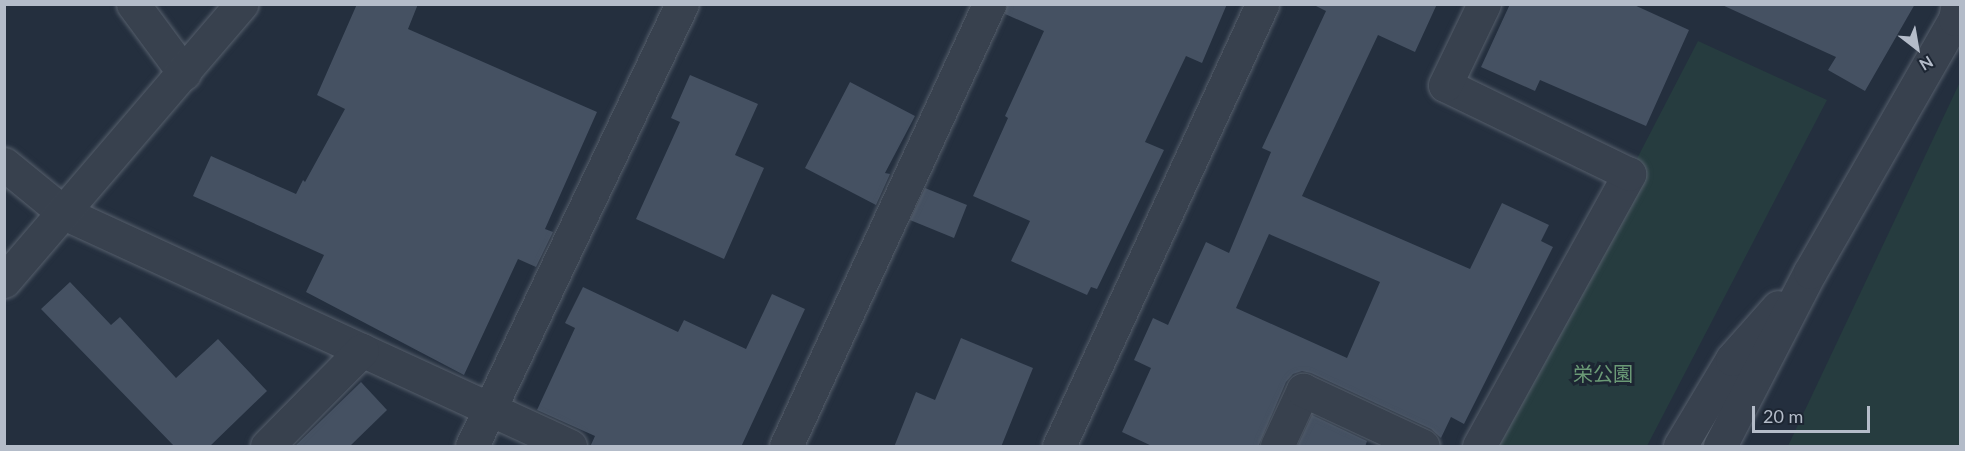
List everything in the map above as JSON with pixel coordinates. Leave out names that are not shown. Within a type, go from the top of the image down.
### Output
[{"type":"street","points":[[133,4],[184,73]]},
{"type":"street","points":[[4,281],[241,4]]},
{"type":"street","points":[[472,447],[682,4]]},
{"type":"street","points":[[786,447],[989,4]]},
{"type":"street","points":[[1059,447],[1262,4]]},
{"type":"street","points":[[1479,447],[1629,174],[1445,85],[1484,4]]},
{"type":"street","points":[[1720,447],[1810,272],[1955,20],[1958,4]]},
{"type":"street","points":[[4,164],[64,213],[570,447]]},
{"type":"street","points":[[1680,447],[1732,359],[1810,272]]},
{"type":"street","points":[[267,447],[362,350]]},
{"type":"street","points":[[1277,447],[1303,390],[1423,447]]},
{"type":"green space","name":"栄公園","points":[[1698,41],[1827,100],[1647,446],[1479,446],[1629,174]]},
{"type":"green space","points":[[1960,82],[1960,446],[1788,446]]},
{"type":"building","points":[[357,4],[418,4],[408,29],[597,112],[545,229],[553,232],[536,267],[518,259],[464,375],[306,292],[324,255],[193,196],[211,156],[296,194],[303,180],[305,182],[345,109],[317,95]]},
{"type":"building","points":[[1007,4],[1227,4],[1202,63],[1186,56],[1145,142],[1164,150],[1097,289],[1091,287],[1087,295],[1011,261],[1030,221],[973,196],[1008,118],[1005,116],[1044,31],[1005,14]]},
{"type":"building","points":[[1312,4],[1437,4],[1415,52],[1378,35],[1302,196],[1470,269],[1502,203],[1549,225],[1541,241],[1553,247],[1464,424],[1451,417],[1441,438],[1431,429],[1311,373],[1302,371],[1293,374],[1286,382],[1258,447],[1154,447],[1122,432],[1151,368],[1134,360],[1153,318],[1168,325],[1206,242],[1229,253],[1271,152],[1262,148],[1326,11]],"holes":[[[1269,234],[1380,282],[1347,358],[1236,308]]]},
{"type":"building","points":[[1510,4],[1632,4],[1689,30],[1646,126],[1540,80],[1535,91],[1481,67]]},
{"type":"building","points":[[1720,4],[1915,4],[1865,91],[1828,70],[1836,57]]},
{"type":"building","points":[[690,75],[758,104],[735,155],[764,168],[724,259],[636,219],[680,122],[671,118]]},
{"type":"building","points":[[850,82],[915,116],[885,173],[890,174],[876,205],[805,168]]},
{"type":"building","points":[[925,188],[967,205],[954,238],[910,220]]},
{"type":"building","points":[[70,282],[111,325],[120,317],[176,378],[218,339],[267,391],[209,447],[175,447],[41,309]]},
{"type":"building","points":[[583,287],[678,332],[684,320],[746,349],[772,294],[805,309],[741,447],[590,447],[595,436],[537,410],[575,328],[565,323]]},
{"type":"building","points":[[961,338],[1033,368],[1001,447],[894,447],[916,392],[935,400]]},
{"type":"building","points":[[361,382],[387,410],[349,447],[294,447]]},
{"type":"building","points":[[1312,415],[1367,441],[1365,447],[1297,447]]}]
